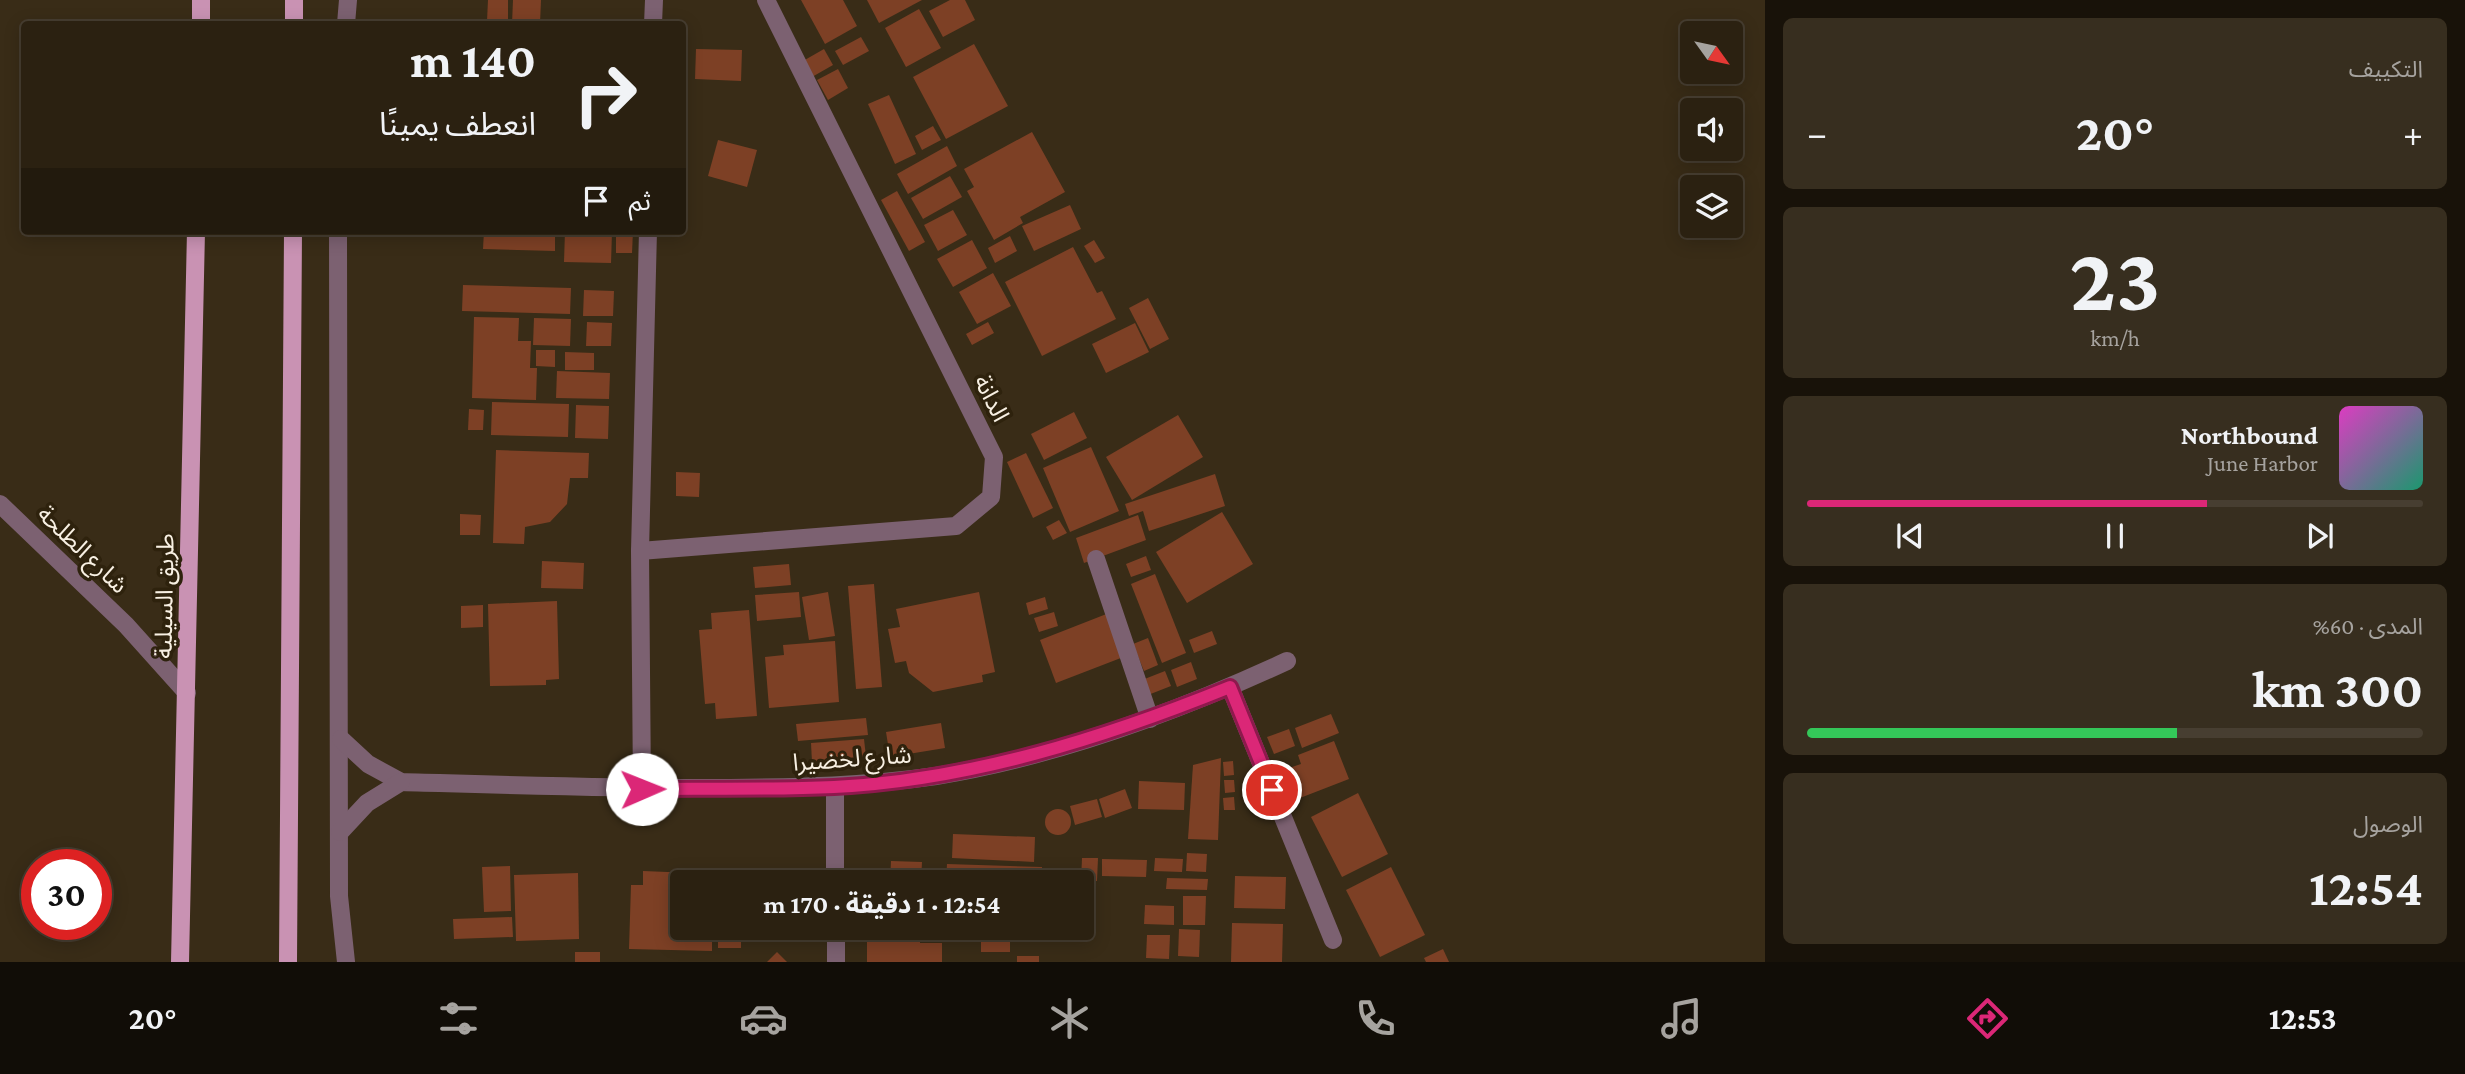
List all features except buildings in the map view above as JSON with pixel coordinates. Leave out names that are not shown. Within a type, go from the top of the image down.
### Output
[{"type":"main road","points":[[201,0],[201,21]]},
{"type":"main road","points":[[294,0],[294,21]]},
{"type":"main road","name":"طريق السيلية","points":[[180,962],[196,235]]},
{"type":"main road","points":[[288,962],[293,235]]},
{"type":"street","points":[[346,21],[348,0]]},
{"type":"street","points":[[653,0],[653,21]]},
{"type":"street","name":"الدانة","points":[[640,551],[956,526],[991,497],[995,457],[766,0]]},
{"type":"street","points":[[338,235],[340,920],[346,962]]},
{"type":"street","points":[[642,789],[640,551],[648,235]]},
{"type":"street","name":"شارع الطلحة","points":[[0,504],[126,625],[187,693]]},
{"type":"street","points":[[1096,559],[1150,719]]},
{"type":"street","name":"شارع لخضيرا","points":[[341,739],[368,764],[401,782],[642,789],[835,787],[936,775],[1044,752],[1150,719],[1230,687],[1287,660]]},
{"type":"street","points":[[1230,687],[1333,940]]},
{"type":"street","points":[[340,832],[367,803],[401,782]]},
{"type":"street","points":[[835,787],[835,870]]},
{"type":"street","points":[[836,940],[836,962]]},
{"type":"route","points":[[642,789],[835,787],[936,775],[1044,752],[1150,719],[1230,687],[1272,790]]}]
